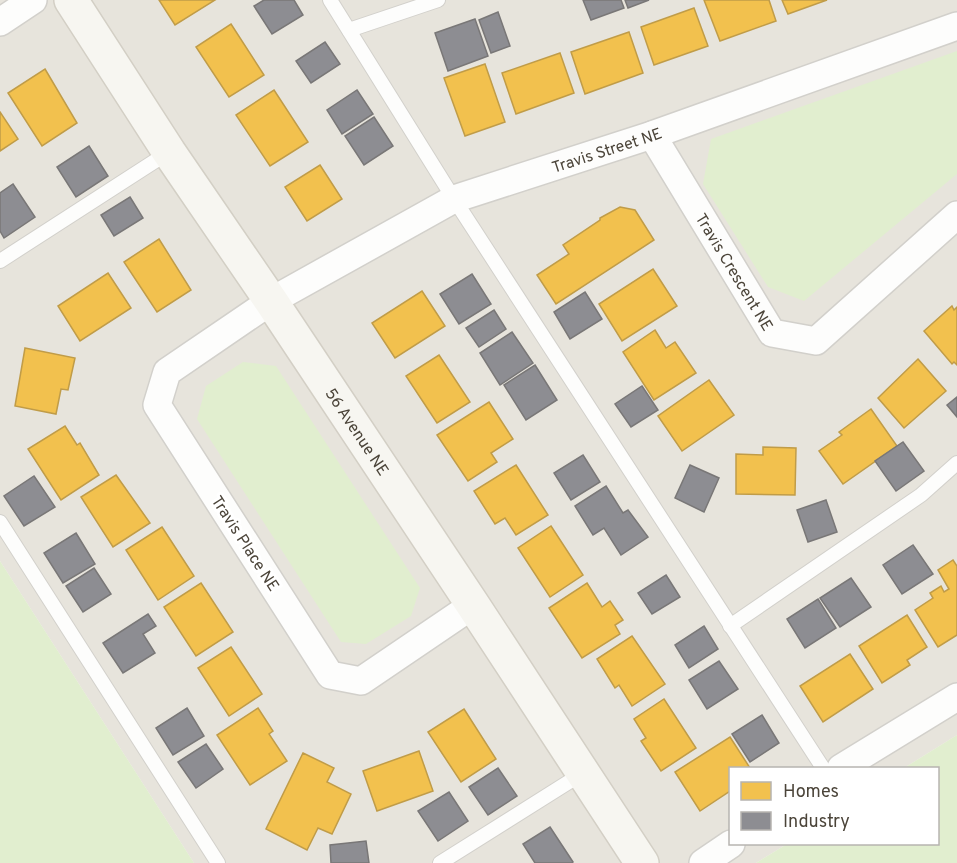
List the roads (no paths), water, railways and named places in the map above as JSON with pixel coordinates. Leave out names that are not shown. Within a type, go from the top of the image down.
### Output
[{"type":"street","points":[[0,22],[33,0]]},
{"type":"street","name":"56 Avenue NE","points":[[71,0],[169,153],[271,301],[642,863]]},
{"type":"street","name":"Travis Street NE","points":[[271,301],[454,199],[652,135],[957,26]]},
{"type":"street","name":"Travis Crescent NE","points":[[652,135],[772,333],[816,341],[957,215]]},
{"type":"street","name":"Travis Place NE","points":[[271,301],[167,372],[157,405],[330,675],[361,681],[473,605]]},
{"type":"street","points":[[843,767],[957,697]]},
{"type":"street","points":[[703,863],[729,844]]},
{"type":"lane","points":[[330,0],[454,199],[822,767]]},
{"type":"lane","points":[[350,30],[438,0]]},
{"type":"lane","points":[[0,261],[169,153]]},
{"type":"lane","points":[[730,626],[921,495],[957,463]]},
{"type":"lane","points":[[0,522],[218,863]]},
{"type":"lane","points":[[440,863],[583,773]]}]
